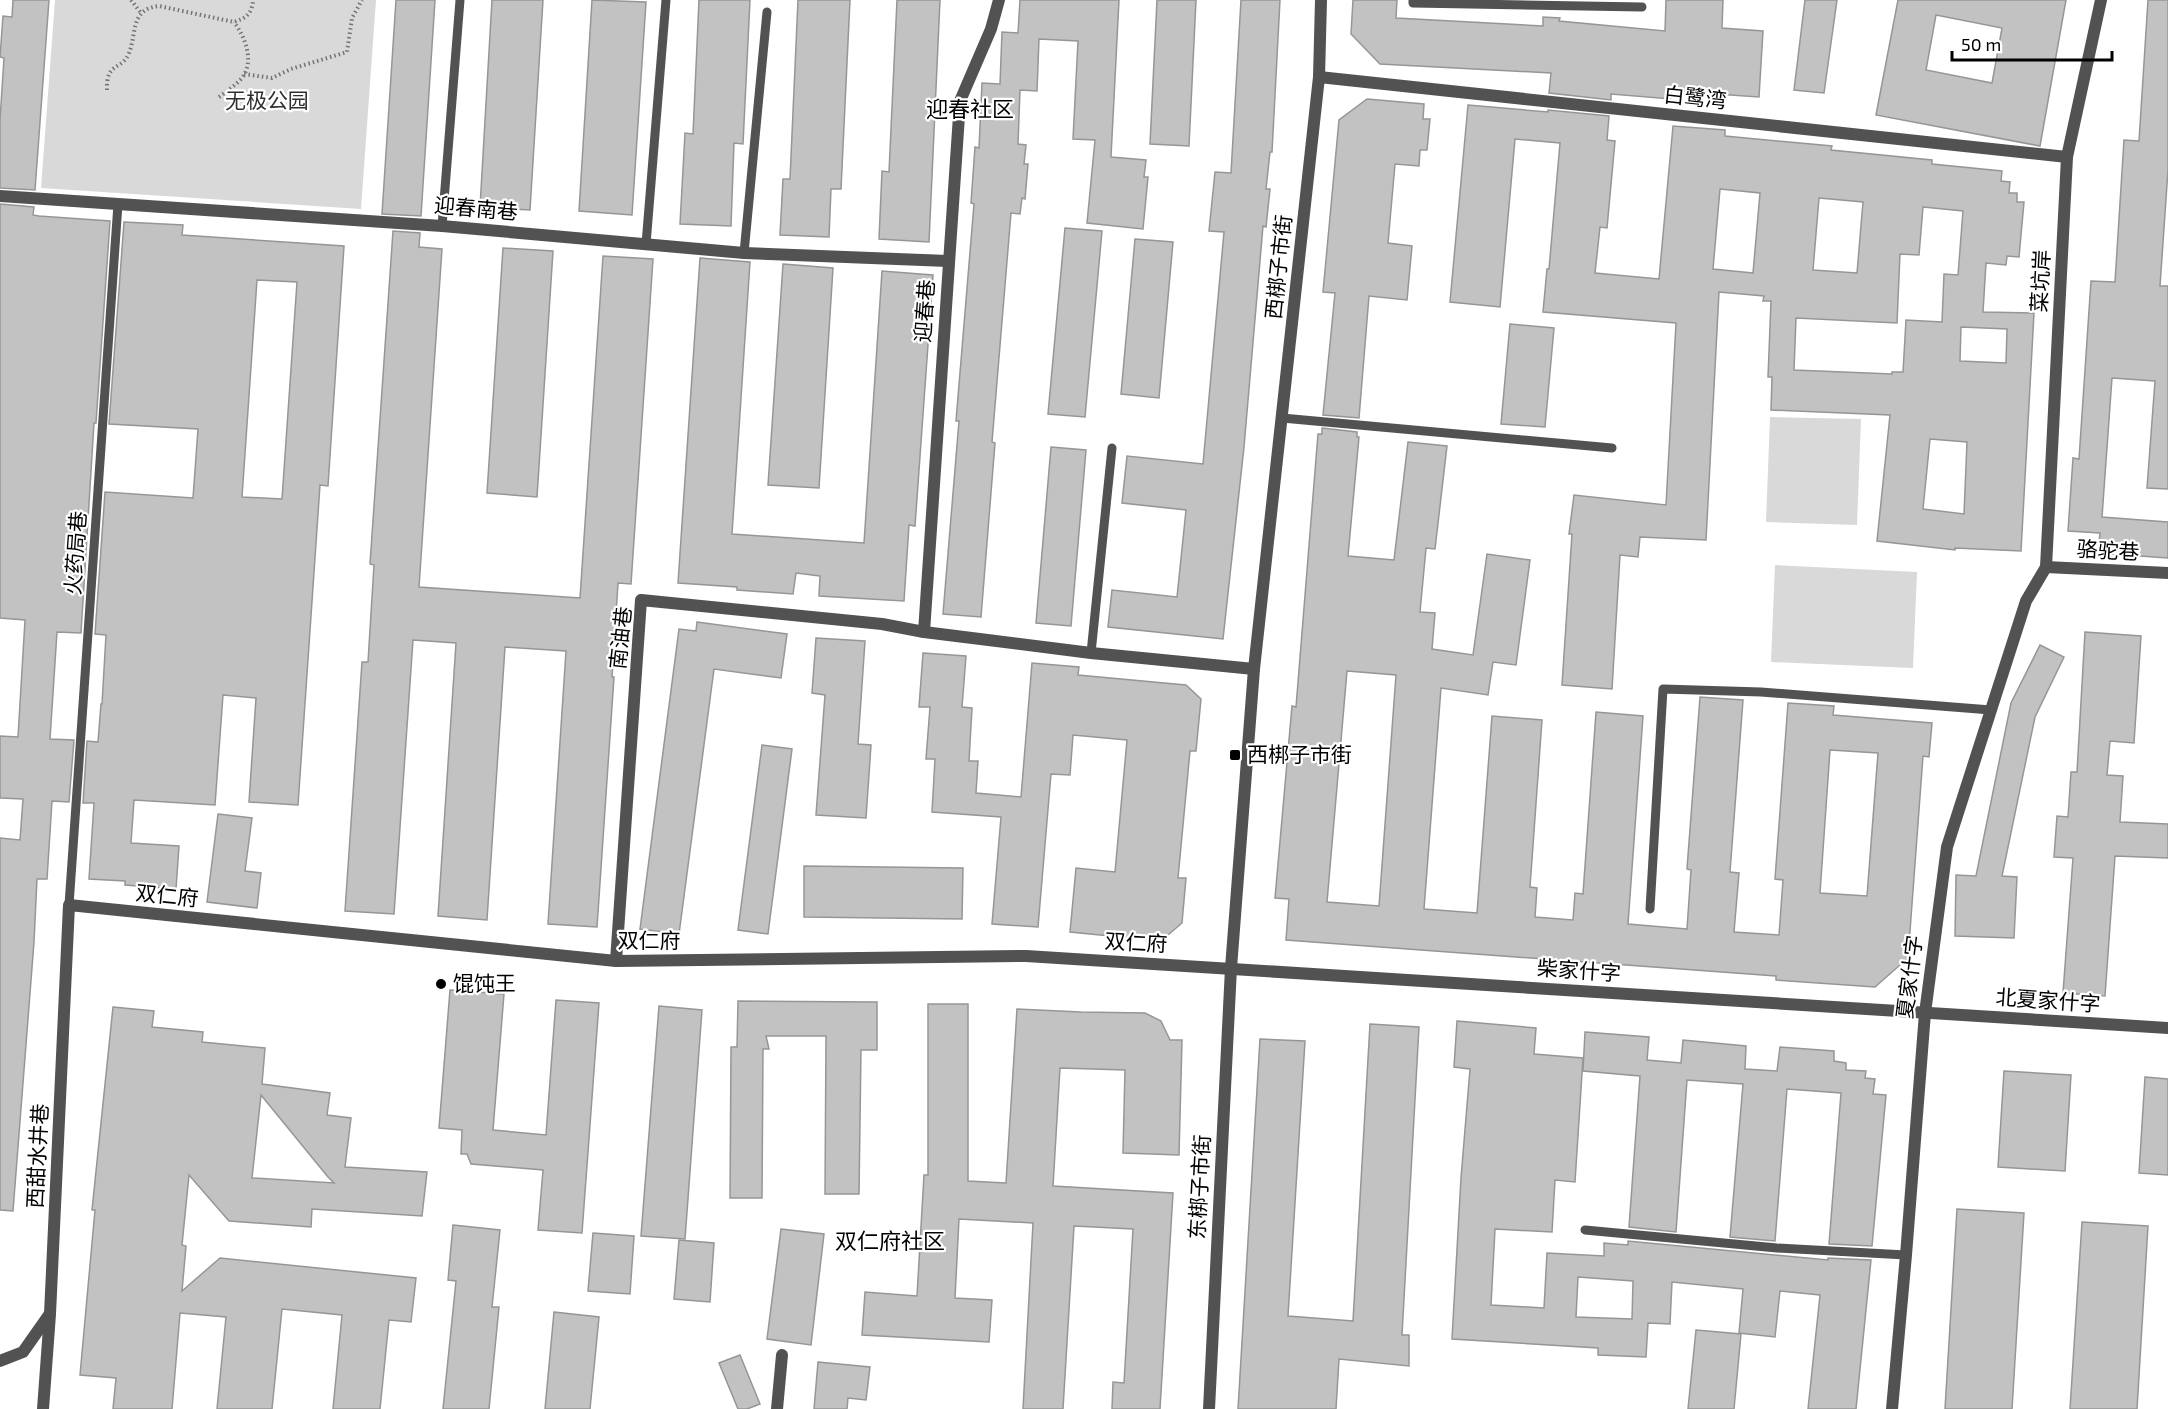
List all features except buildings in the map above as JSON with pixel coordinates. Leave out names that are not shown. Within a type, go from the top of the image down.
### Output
[{"type":"street","name":"迎春巷","points":[[924,632],[960,101],[991,29],[999,0]]},
{"type":"street","name":"西梆子市街","points":[[1231,968],[1254,669],[1319,77],[1321,0]]},
{"type":"street","name":"菜坑岸","points":[[2046,567],[2067,157],[2101,0]]},
{"type":"street","name":"白鹭湾","points":[[1319,77],[2067,157]]},
{"type":"street","name":"迎春南巷","points":[[0,196],[442,226],[744,253],[948,261]]},
{"type":"street","name":"骆驼巷","points":[[2046,567],[2168,573]]},
{"type":"street","name":"夏家什字","points":[[1892,1409],[1925,1013],[1947,848],[2026,601],[2046,567]]},
{"type":"street","name":"南油巷","points":[[616,962],[641,600],[882,624],[924,632]]},
{"type":"street","points":[[924,632],[1091,653],[1254,669]]},
{"type":"street","name":"双仁府","points":[[69,905],[616,962],[1026,956],[1231,968]]},
{"type":"street","name":"西甜水井巷","points":[[43,1409],[50,1314],[69,905]]},
{"type":"street","name":"柴家什字","points":[[1231,968],[1925,1013]]},
{"type":"street","name":"东梆子市街","points":[[1209,1409],[1231,968]]},
{"type":"street","name":"北夏家什字","points":[[1925,1013],[2168,1028]]},
{"type":"street","points":[[0,1362],[23,1352],[50,1314]]},
{"type":"street","points":[[777,1409],[782,1355]]},
{"type":"lane","points":[[442,226],[460,0]]},
{"type":"lane","points":[[646,244],[666,0]]},
{"type":"lane","points":[[1413,0],[1413,3],[1642,7]]},
{"type":"lane","points":[[744,253],[767,12]]},
{"type":"lane","name":"火药局巷","points":[[69,905],[118,204]]},
{"type":"lane","points":[[1282,418],[1612,448]]},
{"type":"lane","points":[[1091,653],[1112,448]]},
{"type":"lane","points":[[1650,909],[1663,689],[1761,692],[1991,710]]},
{"type":"lane","points":[[1585,1230],[1776,1248],[1906,1255]]},
{"type":"path","points":[[131,0],[141,13]]},
{"type":"path","points":[[107,90],[107,78],[114,66],[123,62],[129,54],[135,25],[141,13],[150,7],[159,6],[234,22],[245,18],[252,10],[253,0]]},
{"type":"path","points":[[244,74],[272,78],[291,69],[348,52],[352,18],[362,0]]},
{"type":"path","points":[[219,97],[241,80],[248,66],[248,52],[241,32],[234,22]]},
{"type":"green space","name":"无极公园","points":[[55,0],[376,0],[361,209],[41,188]]},
{"type":"green space","points":[[1770,417],[1861,419],[1857,525],[1766,522]]},
{"type":"green space","points":[[1775,565],[1917,572],[1913,668],[1771,662]]},
{"type":"place","name":"西梆子市街","points":[[1235,755]]},
{"type":"place","name":"馄饨王","points":[[441,984]]},
{"type":"district","name":"迎春社区","points":[[970,109]]},
{"type":"district","name":"双仁府社区","points":[[890,1241]]}]
